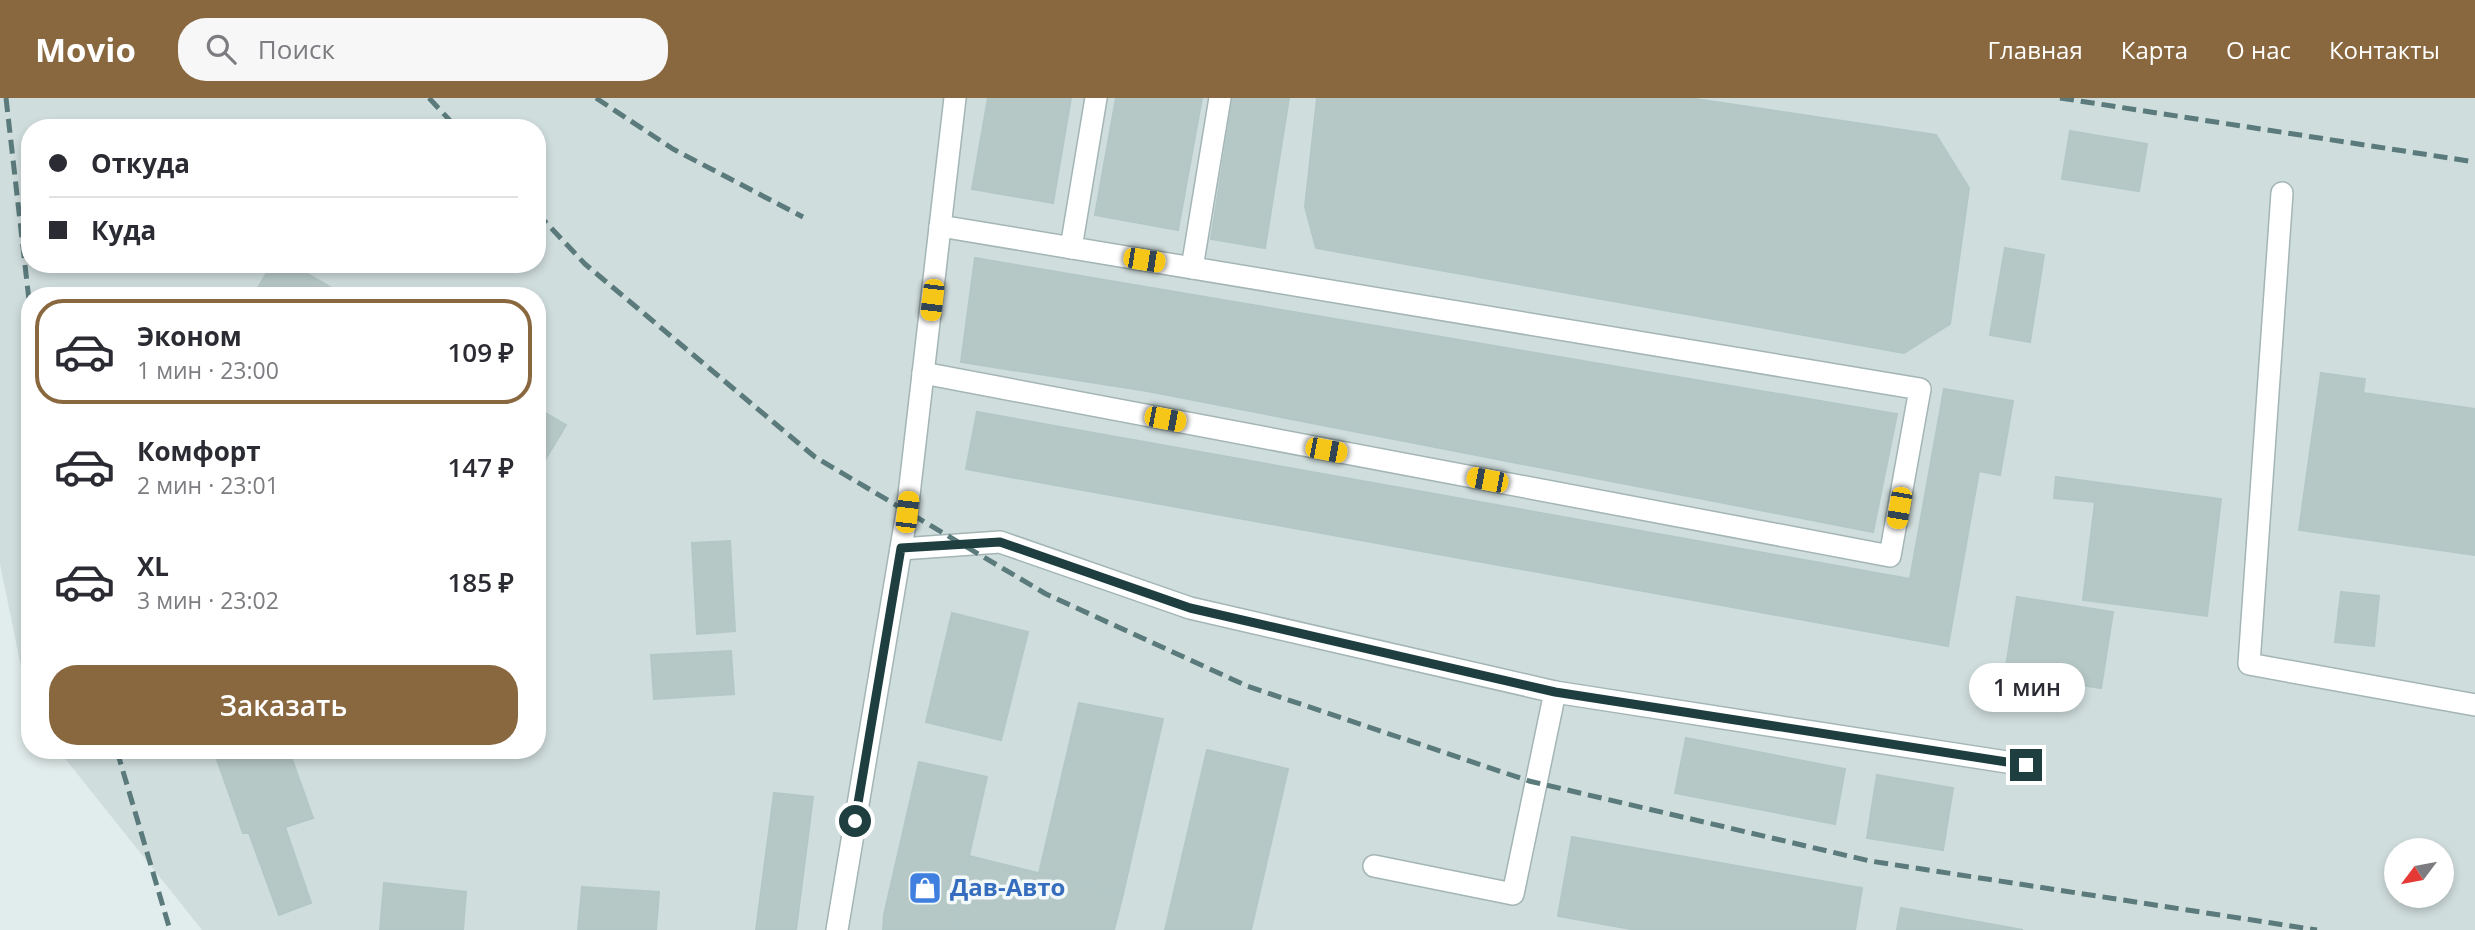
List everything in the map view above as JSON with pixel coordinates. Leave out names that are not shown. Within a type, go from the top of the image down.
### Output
[{"type":"lane","points":[[836,930],[901,548],[955,98]]},
{"type":"lane","points":[[1072,248],[1096,98]]},
{"type":"lane","points":[[1192,268],[1220,98]]},
{"type":"lane","points":[[2282,193],[2249,664],[2475,705]]},
{"type":"lane","points":[[923,373],[1890,556],[1920,389],[940,226]]},
{"type":"lane","points":[[901,548],[1000,542],[1190,608],[1555,692],[2026,765]]},
{"type":"lane","points":[[1374,866],[1513,894],[1555,692]]},
{"type":"shaded area","points":[[0,98],[2475,98],[2475,930],[202,930],[65,759],[546,759],[546,287],[21,287],[21,667],[0,564]]},
{"type":"building","points":[[988,98],[1071,98],[1053,203],[972,189]]},
{"type":"building","points":[[1116,98],[1202,98],[1178,230],[1095,215]]},
{"type":"building","points":[[1233,98],[1289,98],[1265,248],[1211,239]]},
{"type":"building","points":[[1317,98],[1689,98],[1936,135],[1969,188],[1950,324],[1904,353],[1316,248],[1305,207]]},
{"type":"building","points":[[2070,131],[2147,144],[2139,191],[2062,179]]},
{"type":"building","points":[[2005,248],[2044,255],[2030,342],[1990,335]]},
{"type":"building","points":[[975,258],[1897,414],[1873,532],[1147,391],[961,362]]},
{"type":"building","points":[[267,273],[306,273],[330,287],[258,287]]},
{"type":"building","points":[[2321,373],[2365,379],[2363,393],[2475,409],[2475,555],[2299,530]]},
{"type":"building","points":[[1944,389],[2013,401],[2000,475],[1979,471],[1948,646],[966,469],[977,412],[1910,579]]},
{"type":"building","points":[[546,413],[566,425],[546,458]]},
{"type":"building","points":[[2056,477],[2221,499],[2207,616],[2083,600],[2095,502],[2054,498]]},
{"type":"building","points":[[730,541],[735,631],[697,634],[692,543]]},
{"type":"building","points":[[2341,592],[2379,596],[2374,646],[2335,642]]},
{"type":"building","points":[[2017,597],[2113,612],[2101,688],[2005,673]]},
{"type":"building","points":[[952,613],[1028,632],[1001,740],[926,722]]},
{"type":"building","points":[[731,651],[734,694],[654,699],[651,655]]},
{"type":"building","points":[[1079,703],[1163,719],[1123,894],[1039,873]]},
{"type":"building","points":[[1686,738],[1845,769],[1835,824],[1675,793]]},
{"type":"building","points":[[1207,750],[1288,769],[1251,930],[1165,930]]},
{"type":"building","points":[[217,759],[292,759],[313,818],[285,827],[311,903],[279,915],[249,833],[243,833]]},
{"type":"building","points":[[919,762],[987,777],[952,930],[883,930],[884,915]]},
{"type":"building","points":[[1877,775],[1953,788],[1943,850],[1867,838]]},
{"type":"building","points":[[774,793],[813,797],[796,930],[756,930]]},
{"type":"building","points":[[1572,837],[1862,888],[1855,930],[1636,930],[1558,916]]},
{"type":"building","points":[[969,856],[1123,894],[1114,930],[952,930]]},
{"type":"building","points":[[384,883],[466,892],[463,930],[380,930]]},
{"type":"building","points":[[582,887],[659,892],[656,930],[578,930]]},
{"type":"building","points":[[1901,908],[2023,930],[1897,930]]},
{"type":"railway","points":[[6,98],[21,230]]},
{"type":"railway","points":[[429,98],[449,119]]},
{"type":"railway","points":[[596,98],[673,149],[803,217]]},
{"type":"railway","points":[[2060,98],[2475,162]]},
{"type":"railway","points":[[546,223],[585,264],[815,457],[1046,594],[1247,686],[1529,781],[1870,861],[2317,930]]},
{"type":"railway","points":[[26,273],[27,287]]},
{"type":"railway","points":[[119,759],[170,930]]},
{"type":"place","name":"Дав-Авто","points":[[925,888]]},
{"type":"route","points":[[855,821],[901,548],[1000,542],[1190,608],[1555,692],[2026,765]]}]
